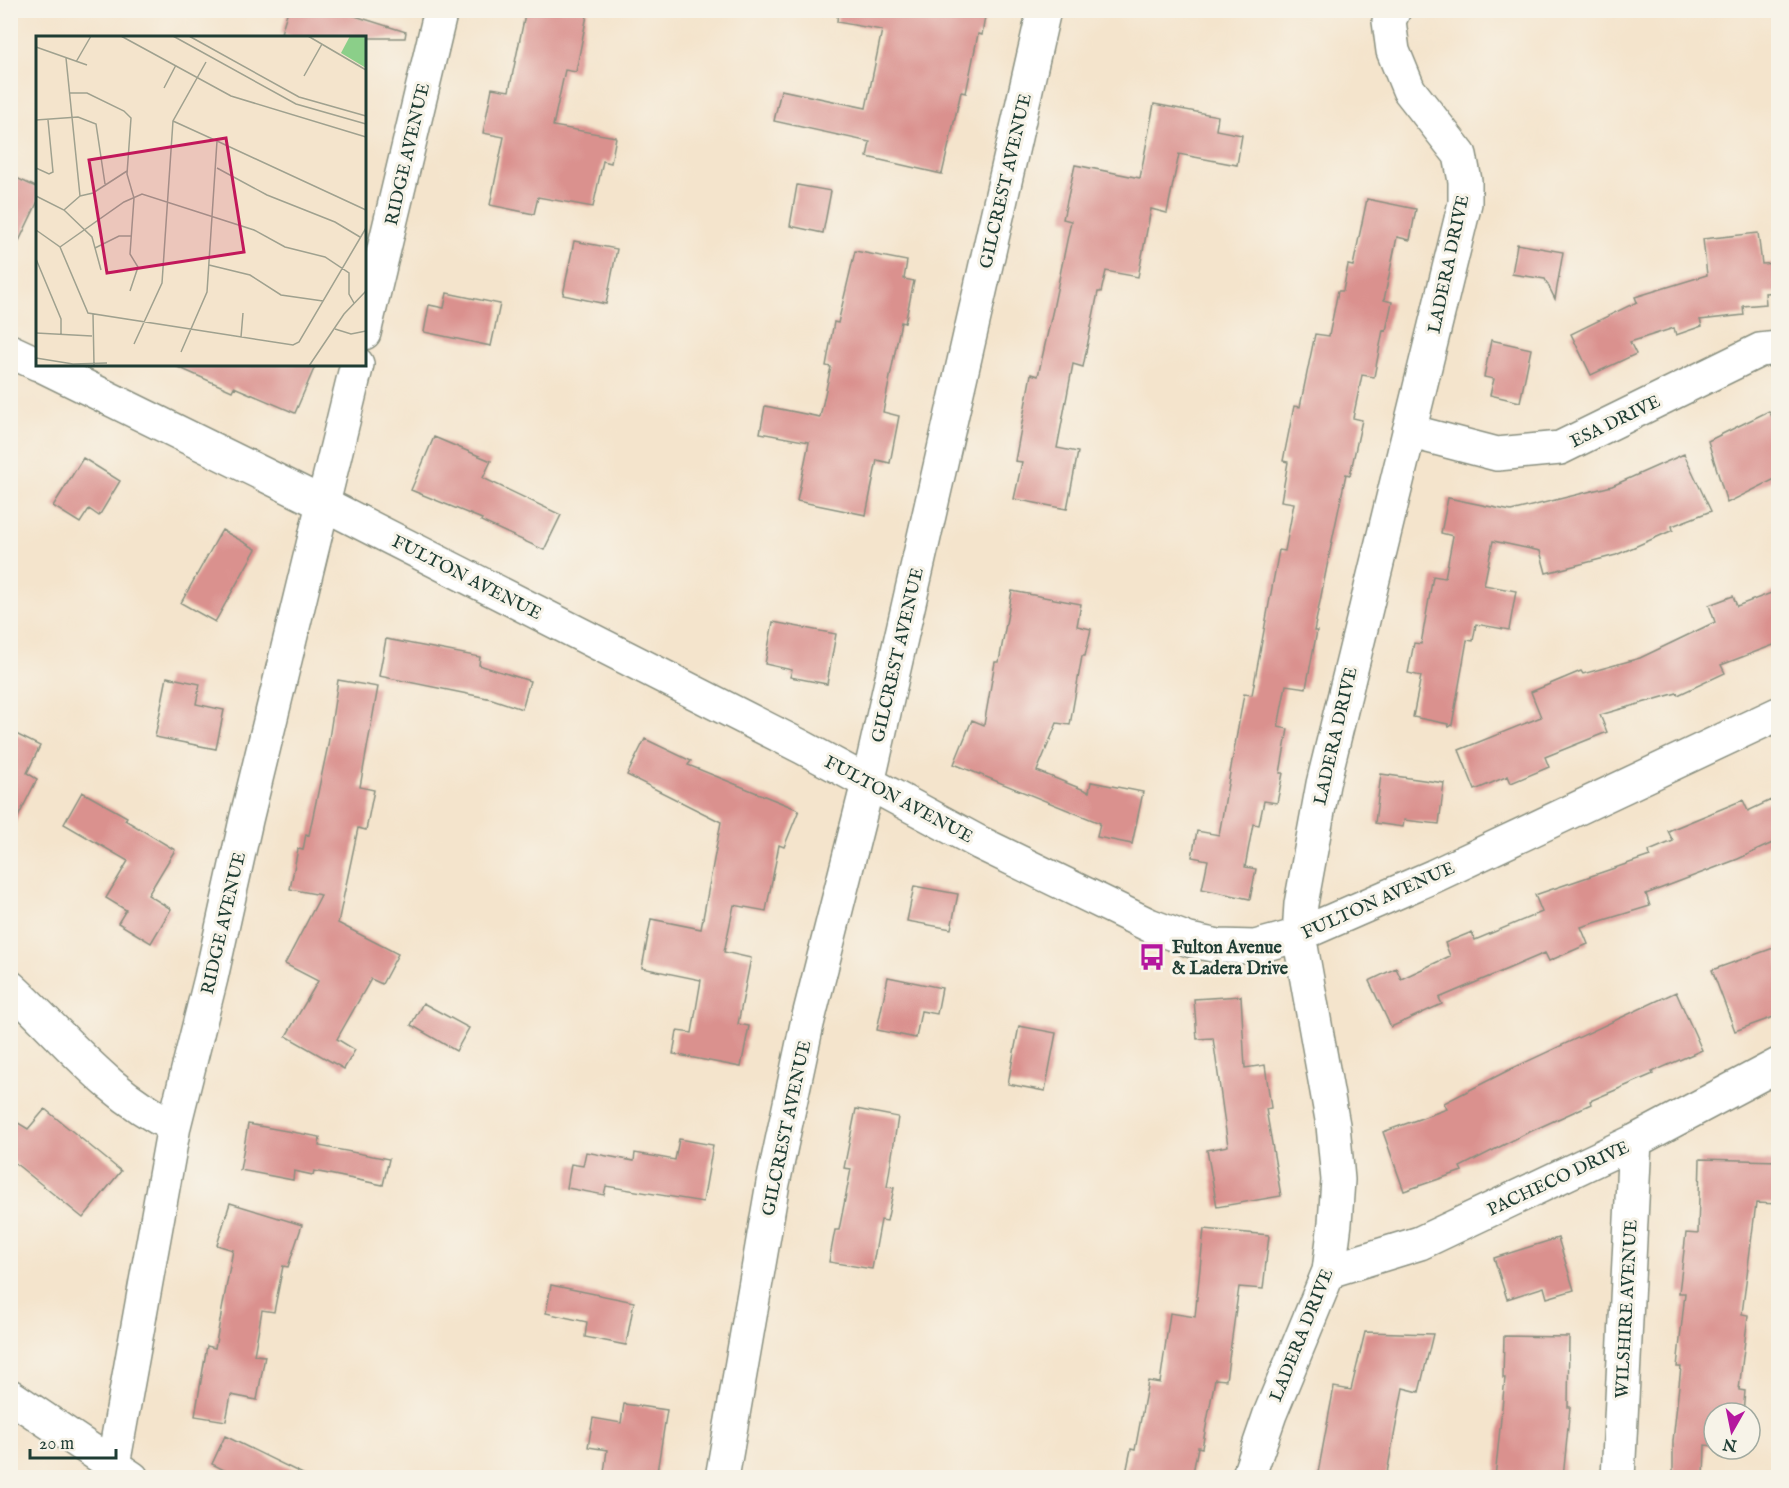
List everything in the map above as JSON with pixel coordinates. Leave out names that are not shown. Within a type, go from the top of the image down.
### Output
[{"type":"street","name":"RIDGE AVENUE","points":[[366,325],[441,10]]},
{"type":"street","name":"GILCREST AVENUE","points":[[722,1478],[773,1183],[807,1024],[868,783],[1044,10]]},
{"type":"street","name":"LADERA DRIVE","points":[[1248,1478],[1270,1414],[1329,1271],[1338,1180],[1334,1125],[1299,935],[1301,904],[1323,784],[1465,203],[1465,181],[1460,155],[1409,90],[1398,66],[1393,51],[1389,21],[1394,10]]},
{"type":"street","name":"ESA DRIVE","points":[[1409,431],[1497,454],[1560,448],[1760,350],[1779,348]]},
{"type":"street","name":"FULTON AVENUE","points":[[10,351],[36,363]]},
{"type":"street","name":"FULTON AVENUE","points":[[42,366],[324,504],[802,747],[991,848],[1149,925],[1189,940],[1218,946],[1255,947],[1299,935],[1434,876],[1779,714]]},
{"type":"street","name":"RIDGE AVENUE","points":[[122,1471],[174,1126],[357,366]]},
{"type":"street","points":[[10,987],[72,1049],[124,1096],[157,1118],[174,1126]]},
{"type":"street","name":"PACHECO DRIVE","points":[[1329,1271],[1420,1243],[1635,1141],[1779,1065]]},
{"type":"street","name":"WILSHIRE AVENUE","points":[[1618,1478],[1635,1141]]},
{"type":"street","points":[[10,1396],[122,1471]]},
{"type":"building","points":[[288,10],[336,10],[406,32],[405,38],[290,36],[281,33]]},
{"type":"building","points":[[526,10],[588,10],[576,72],[565,70],[553,126],[616,137],[611,163],[603,161],[593,207],[538,197],[534,214],[490,205],[504,137],[483,133],[492,88],[509,91]]},
{"type":"building","points":[[838,10],[986,10],[982,35],[978,34],[966,93],[961,92],[942,174],[867,157],[870,142],[774,121],[781,90],[866,108],[882,30],[837,22]]},
{"type":"building","points":[[1154,104],[1218,116],[1216,130],[1242,135],[1237,165],[1179,154],[1167,213],[1151,209],[1138,277],[1106,271],[1101,292],[1098,292],[1083,367],[1073,364],[1057,448],[1078,452],[1067,509],[1014,499],[1022,462],[1015,461],[1031,374],[1038,376],[1071,221],[1063,219],[1075,165],[1140,178]]},
{"type":"building","points":[[10,175],[36,187],[36,205],[10,260]]},
{"type":"building","points":[[797,185],[831,191],[823,233],[790,226]]},
{"type":"building","points":[[1367,199],[1416,209],[1410,240],[1397,237],[1384,300],[1392,302],[1386,331],[1383,330],[1374,377],[1362,375],[1353,418],[1362,420],[1350,475],[1346,474],[1314,631],[1317,631],[1306,688],[1286,685],[1278,727],[1288,729],[1280,773],[1283,773],[1277,803],[1264,801],[1259,825],[1253,824],[1245,867],[1256,869],[1250,899],[1202,889],[1208,860],[1192,857],[1197,831],[1219,835],[1244,694],[1252,695],[1279,550],[1285,551],[1294,503],[1281,501],[1288,462],[1283,461],[1294,406],[1300,407],[1315,334],[1329,336],[1338,291],[1343,291],[1348,265],[1353,266]]},
{"type":"building","points":[[1758,233],[1762,264],[1779,263],[1779,292],[1765,293],[1766,304],[1743,306],[1744,315],[1700,320],[1702,326],[1676,335],[1674,328],[1630,342],[1636,354],[1591,375],[1571,334],[1637,302],[1635,297],[1707,275],[1703,239]]},
{"type":"building","points":[[574,241],[617,249],[606,304],[563,295]]},
{"type":"building","points":[[1517,244],[1563,252],[1555,299],[1545,279],[1512,274]]},
{"type":"building","points":[[855,251],[907,261],[904,279],[914,281],[905,323],[901,322],[883,412],[899,416],[890,463],[877,460],[866,515],[797,501],[809,442],[760,433],[765,406],[820,417],[831,367],[826,366],[834,322],[838,323]]},
{"type":"building","points":[[447,293],[500,304],[491,346],[424,332],[429,305],[444,308]]},
{"type":"building","points":[[1491,340],[1531,349],[1520,402],[1490,395],[1494,379],[1484,377]]},
{"type":"building","points":[[176,366],[315,366],[295,413],[234,387],[232,391]]},
{"type":"building","points":[[1769,411],[1779,430],[1779,477],[1727,503],[1708,441]]},
{"type":"building","points":[[434,437],[491,461],[483,478],[561,515],[544,550],[481,521],[482,519],[411,490]]},
{"type":"building","points":[[1684,454],[1711,511],[1672,526],[1673,530],[1616,555],[1546,573],[1540,551],[1493,541],[1484,585],[1516,591],[1509,630],[1476,624],[1473,641],[1467,640],[1452,725],[1449,727],[1448,724],[1413,717],[1421,676],[1408,673],[1414,643],[1421,644],[1433,576],[1445,578],[1453,536],[1441,533],[1448,498],[1511,511],[1612,486]]},
{"type":"building","points":[[83,458],[120,481],[99,516],[89,509],[80,523],[53,506]]},
{"type":"building","points":[[222,530],[256,549],[215,622],[181,603]]},
{"type":"building","points":[[1779,590],[1779,643],[1721,665],[1725,673],[1678,695],[1677,693],[1600,715],[1607,732],[1545,757],[1549,767],[1511,783],[1508,776],[1475,790],[1459,750],[1541,717],[1531,692],[1581,671],[1583,674],[1640,658],[1715,622],[1709,605],[1733,596],[1737,606]]},
{"type":"building","points":[[1012,591],[1081,604],[1077,626],[1091,629],[1085,656],[1082,656],[1070,725],[1057,723],[1037,771],[1089,792],[1091,782],[1143,792],[1132,844],[1097,837],[1100,823],[954,764],[972,720],[984,725],[995,662],[999,662]]},
{"type":"building","points":[[773,622],[836,634],[827,684],[790,677],[792,670],[765,664]]},
{"type":"building","points":[[386,639],[480,657],[479,665],[530,681],[522,709],[492,699],[379,676]]},
{"type":"building","points":[[167,677],[200,684],[196,704],[224,710],[216,749],[155,737]]},
{"type":"building","points":[[338,680],[378,687],[360,787],[374,790],[366,830],[358,828],[338,923],[398,954],[382,984],[371,979],[337,1039],[355,1050],[344,1069],[286,1036],[318,981],[285,964],[321,895],[290,889],[298,849],[303,850],[306,834],[309,835],[328,745]]},
{"type":"building","points":[[10,731],[40,746],[27,773],[37,779],[10,833]]},
{"type":"building","points":[[645,739],[691,761],[688,765],[799,810],[784,847],[779,845],[766,911],[734,905],[724,952],[751,958],[738,1024],[749,1026],[741,1067],[673,1054],[677,1031],[692,1033],[701,980],[642,968],[651,919],[701,929],[721,822],[627,775]]},
{"type":"building","points":[[1381,774],[1444,783],[1439,824],[1404,820],[1403,827],[1375,823]]},
{"type":"building","points":[[82,792],[127,817],[125,820],[175,850],[148,895],[171,909],[151,943],[118,923],[126,910],[106,898],[128,861],[64,824]]},
{"type":"building","points":[[1743,800],[1748,811],[1771,800],[1779,816],[1779,840],[1738,859],[1646,894],[1650,906],[1581,927],[1588,944],[1549,961],[1545,953],[1439,998],[1442,1004],[1391,1027],[1369,981],[1396,968],[1401,979],[1450,956],[1445,943],[1472,932],[1475,940],[1542,912],[1535,895],[1650,856],[1649,851],[1673,841],[1668,831]]},
{"type":"building","points":[[914,886],[958,894],[951,929],[907,921]]},
{"type":"building","points":[[1779,946],[1779,1015],[1735,1031],[1712,970]]},
{"type":"building","points":[[888,977],[942,988],[937,1014],[921,1011],[916,1038],[877,1030]]},
{"type":"building","points":[[1676,992],[1702,1050],[1590,1101],[1591,1104],[1460,1167],[1462,1171],[1404,1191],[1383,1132],[1447,1109],[1444,1103]]},
{"type":"building","points":[[1241,996],[1245,1068],[1265,1065],[1271,1108],[1266,1109],[1281,1196],[1217,1207],[1207,1150],[1228,1146],[1213,1038],[1197,1039],[1194,999]]},
{"type":"building","points":[[423,1003],[469,1028],[456,1051],[411,1025]]},
{"type":"building","points":[[1019,1026],[1056,1033],[1045,1091],[1008,1084]]},
{"type":"building","points":[[45,1109],[121,1171],[83,1218],[10,1159],[10,1118],[28,1129]]},
{"type":"building","points":[[856,1109],[898,1117],[887,1187],[894,1188],[887,1221],[881,1220],[872,1269],[829,1262],[835,1230],[839,1230],[851,1169],[844,1168]]},
{"type":"building","points":[[248,1124],[320,1137],[319,1146],[389,1159],[383,1185],[314,1171],[313,1175],[294,1171],[293,1180],[240,1170]]},
{"type":"building","points":[[679,1139],[713,1145],[703,1202],[606,1186],[604,1195],[567,1188],[571,1164],[583,1166],[586,1152],[634,1161],[635,1153],[675,1160]]},
{"type":"building","points":[[1700,1159],[1779,1161],[1779,1204],[1756,1203],[1742,1314],[1748,1315],[1739,1390],[1745,1391],[1744,1401],[1702,1401],[1704,1478],[1673,1478],[1673,1441],[1681,1367],[1677,1367],[1685,1293],[1679,1293],[1686,1233],[1698,1234]]},
{"type":"building","points":[[230,1203],[302,1225],[288,1267],[283,1266],[274,1312],[262,1310],[254,1355],[265,1356],[257,1400],[231,1395],[226,1421],[195,1416],[207,1346],[215,1348],[233,1250],[217,1245]]},
{"type":"building","points":[[1204,1229],[1269,1235],[1263,1289],[1239,1287],[1226,1380],[1215,1379],[1202,1448],[1198,1447],[1192,1478],[1125,1478],[1131,1449],[1135,1450],[1148,1381],[1160,1383],[1170,1313],[1195,1317]]},
{"type":"building","points":[[1558,1238],[1574,1290],[1547,1298],[1544,1287],[1507,1299],[1494,1258]]},
{"type":"building","points":[[551,1285],[634,1302],[626,1345],[585,1337],[587,1322],[546,1313]]},
{"type":"building","points":[[1365,1332],[1433,1334],[1419,1392],[1403,1388],[1386,1478],[1317,1478],[1334,1387],[1351,1390]]},
{"type":"building","points":[[1504,1336],[1569,1337],[1568,1407],[1570,1407],[1563,1478],[1495,1478],[1505,1378],[1503,1378]]},
{"type":"building","points":[[624,1404],[667,1410],[656,1478],[637,1478],[604,1473],[607,1450],[588,1447],[593,1418],[621,1423]]},
{"type":"building","points":[[225,1436],[311,1478],[240,1478],[212,1464]]},
{"type":"place","name":"Fulton Avenue & Ladera Drive","points":[[1152,957]]}]
